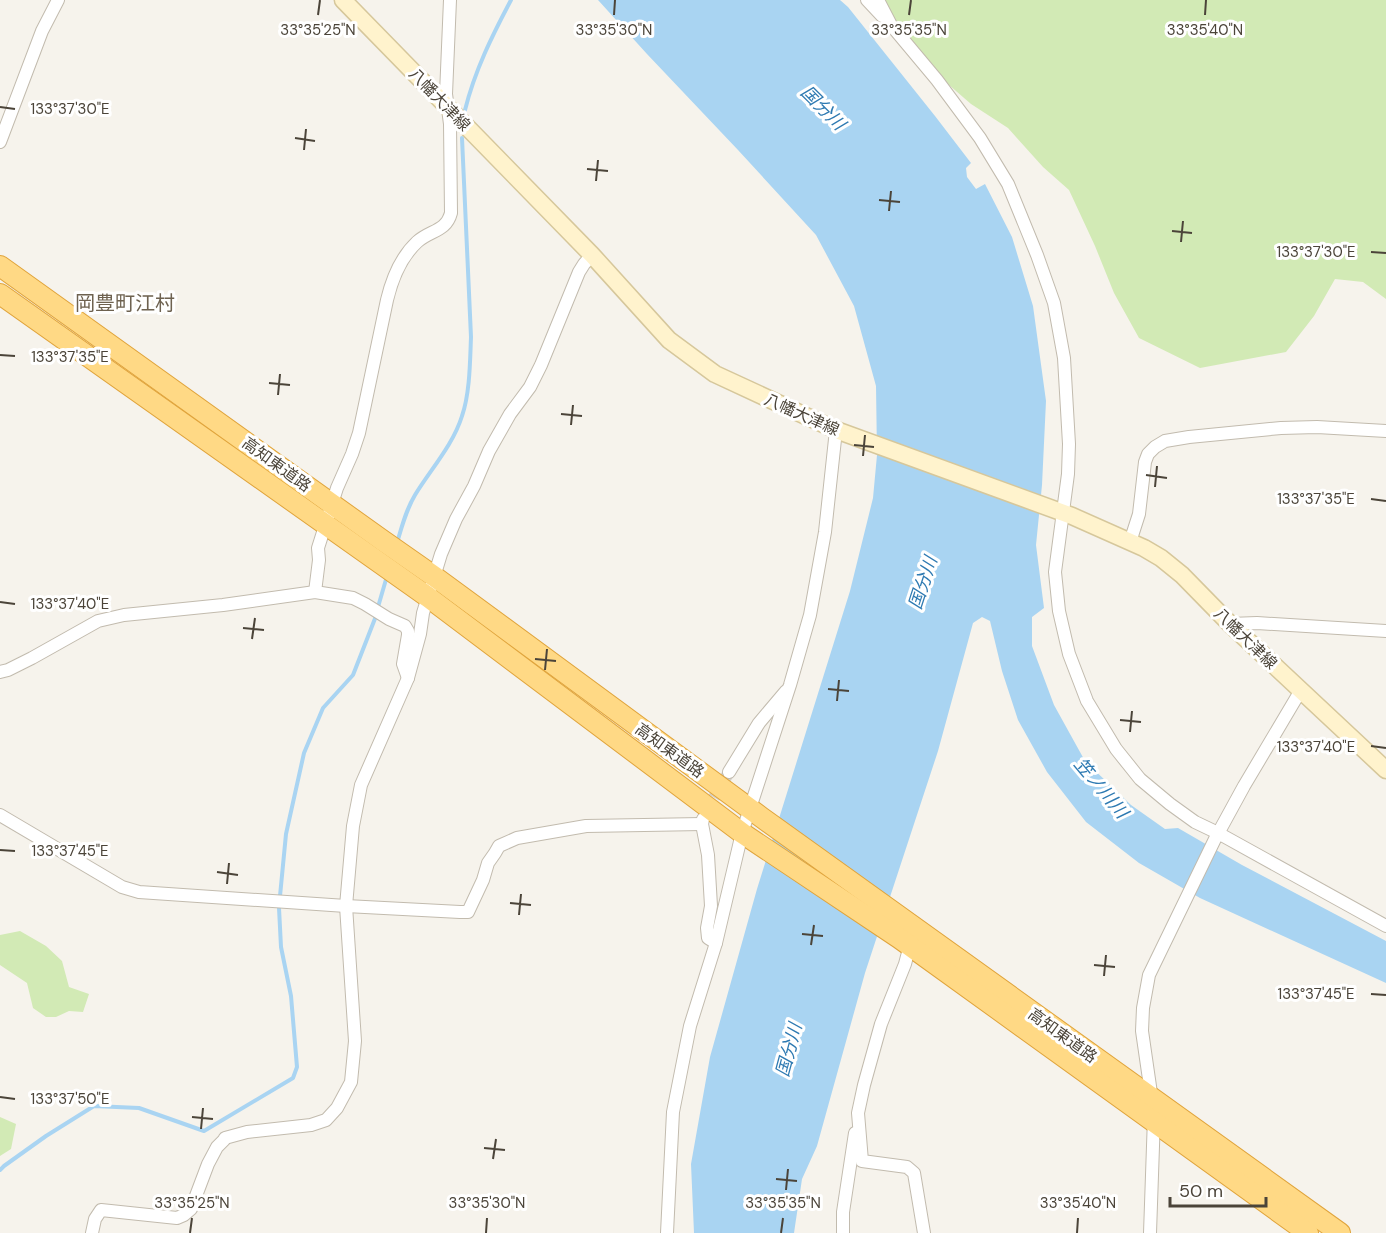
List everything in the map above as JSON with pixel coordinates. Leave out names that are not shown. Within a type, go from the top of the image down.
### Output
[{"type":"highway","name":"高知東道路","points":[[0,266],[332,504],[377,548],[410,572],[428,597],[748,837],[907,933],[1152,1099],[1340,1233]]},
{"type":"highway","name":"高知東道路","points":[[0,294],[325,525],[377,548]]},
{"type":"highway","name":"高知東道路","points":[[410,572],[435,577],[755,813],[907,933],[1154,1121],[1308,1233]]},
{"type":"main road","name":"八幡大津線","points":[[343,0],[592,255],[669,340],[715,374],[839,432],[1061,512],[1144,548],[1175,569],[1230,624],[1386,770]]},
{"type":"street","points":[[0,142],[42,31],[58,0]]},
{"type":"street","points":[[315,592],[319,560],[318,548],[337,488],[359,433],[393,280],[411,249],[424,236],[446,225],[450,219],[451,134],[446,79],[450,0]]},
{"type":"street","points":[[867,0],[937,80],[980,138],[1008,184],[1054,303],[1064,358],[1069,444],[1068,474],[1061,512],[1055,572],[1059,611],[1069,654],[1087,701],[1116,749],[1140,779],[1170,804],[1217,836],[1386,926]]},
{"type":"street","points":[[878,0],[891,25]]},
{"type":"street","points":[[92,1233],[95,1219],[101,1210],[177,1218],[184,1215],[191,1209],[208,1164],[225,1138],[247,1132],[311,1125],[326,1120],[337,1108],[351,1082],[355,1041],[346,906],[353,826],[361,785],[408,678],[428,597],[441,554],[456,519],[489,451],[510,414],[535,378],[579,272],[592,255]]},
{"type":"street","points":[[1130,542],[1139,514],[1145,462],[1148,454],[1165,441],[1281,428],[1317,427],[1386,431]]},
{"type":"street","points":[[667,1233],[673,1112],[690,1026],[748,837],[810,615],[825,532],[839,432]]},
{"type":"street","points":[[0,672],[32,658],[98,621],[124,615],[223,605],[315,592],[353,598],[405,627],[408,635],[403,664],[408,678]]},
{"type":"street","points":[[1230,624],[1257,622],[1386,631]]},
{"type":"street","points":[[729,772],[759,723],[790,685]]},
{"type":"street","points":[[1150,1233],[1154,1121],[1142,1031],[1143,1008],[1149,975],[1217,836],[1301,690]]},
{"type":"street","points":[[0,815],[122,887],[139,892],[468,912],[488,863],[499,846],[517,838],[586,826],[703,820],[711,906],[707,928],[708,938],[716,943]]},
{"type":"street","points":[[843,1233],[843,1212],[858,1113],[880,1024],[907,933]]},
{"type":"street","points":[[843,1212],[862,1161],[858,1113]]},
{"type":"street","points":[[862,1161],[907,1167],[914,1173],[924,1233]]},
{"type":"green space","points":[[879,0],[1386,0],[1386,299],[1363,282],[1335,279],[1314,316],[1286,352],[1200,368],[1139,338],[1114,293],[1069,190],[1043,167],[1008,128],[971,104],[934,72]]},
{"type":"green space","points":[[20,931],[46,946],[62,961],[69,987],[89,994],[83,1012],[69,1011],[56,1017],[46,1017],[33,1008],[27,983],[0,965],[0,935]]},
{"type":"green space","points":[[0,1117],[16,1124],[11,1149],[0,1156]]},
{"type":"water","points":[[598,0],[840,0],[848,7],[971,163],[966,168],[967,177],[976,189],[985,184],[1012,237],[1033,306],[1046,401],[1042,485],[1036,545],[1044,608],[1032,617],[1032,646],[1054,705],[1085,761],[1131,805],[1165,829],[1178,828],[1242,865],[1386,941],[1386,983],[1200,898],[1139,863],[1086,822],[1047,772],[1018,720],[1002,671],[990,621],[982,617],[973,623],[938,751],[865,973],[817,1146],[802,1179],[794,1233],[694,1233],[691,1164],[710,1057],[757,889],[850,591],[873,498],[877,455],[876,386],[854,306],[816,235]]},
{"type":"waterway","points":[[465,110],[485,54],[511,0]]},
{"type":"waterway","points":[[397,543],[404,518],[412,501],[458,427],[467,397],[471,337],[462,138]]},
{"type":"waterway","points":[[378,607],[387,576]]},
{"type":"waterway","points":[[280,896],[286,834],[304,753],[323,708],[353,675],[376,616]]},
{"type":"waterway","points":[[0,1170],[46,1136],[94,1106],[139,1108],[204,1131],[293,1078],[297,1067],[291,996],[281,947],[279,908]]},
{"type":"tunnel","points":[[705,813],[729,772]]},
{"type":"district","name":"岡豊町江村","points":[[125,303]]},
{"type":"water label","name":"国分川","points":[[823,108]]},
{"type":"water label","name":"国分川","points":[[923,583]]},
{"type":"water label","name":"笠ノ川川","points":[[1101,788]]},
{"type":"water label","name":"国分川","points":[[789,1050]]}]
